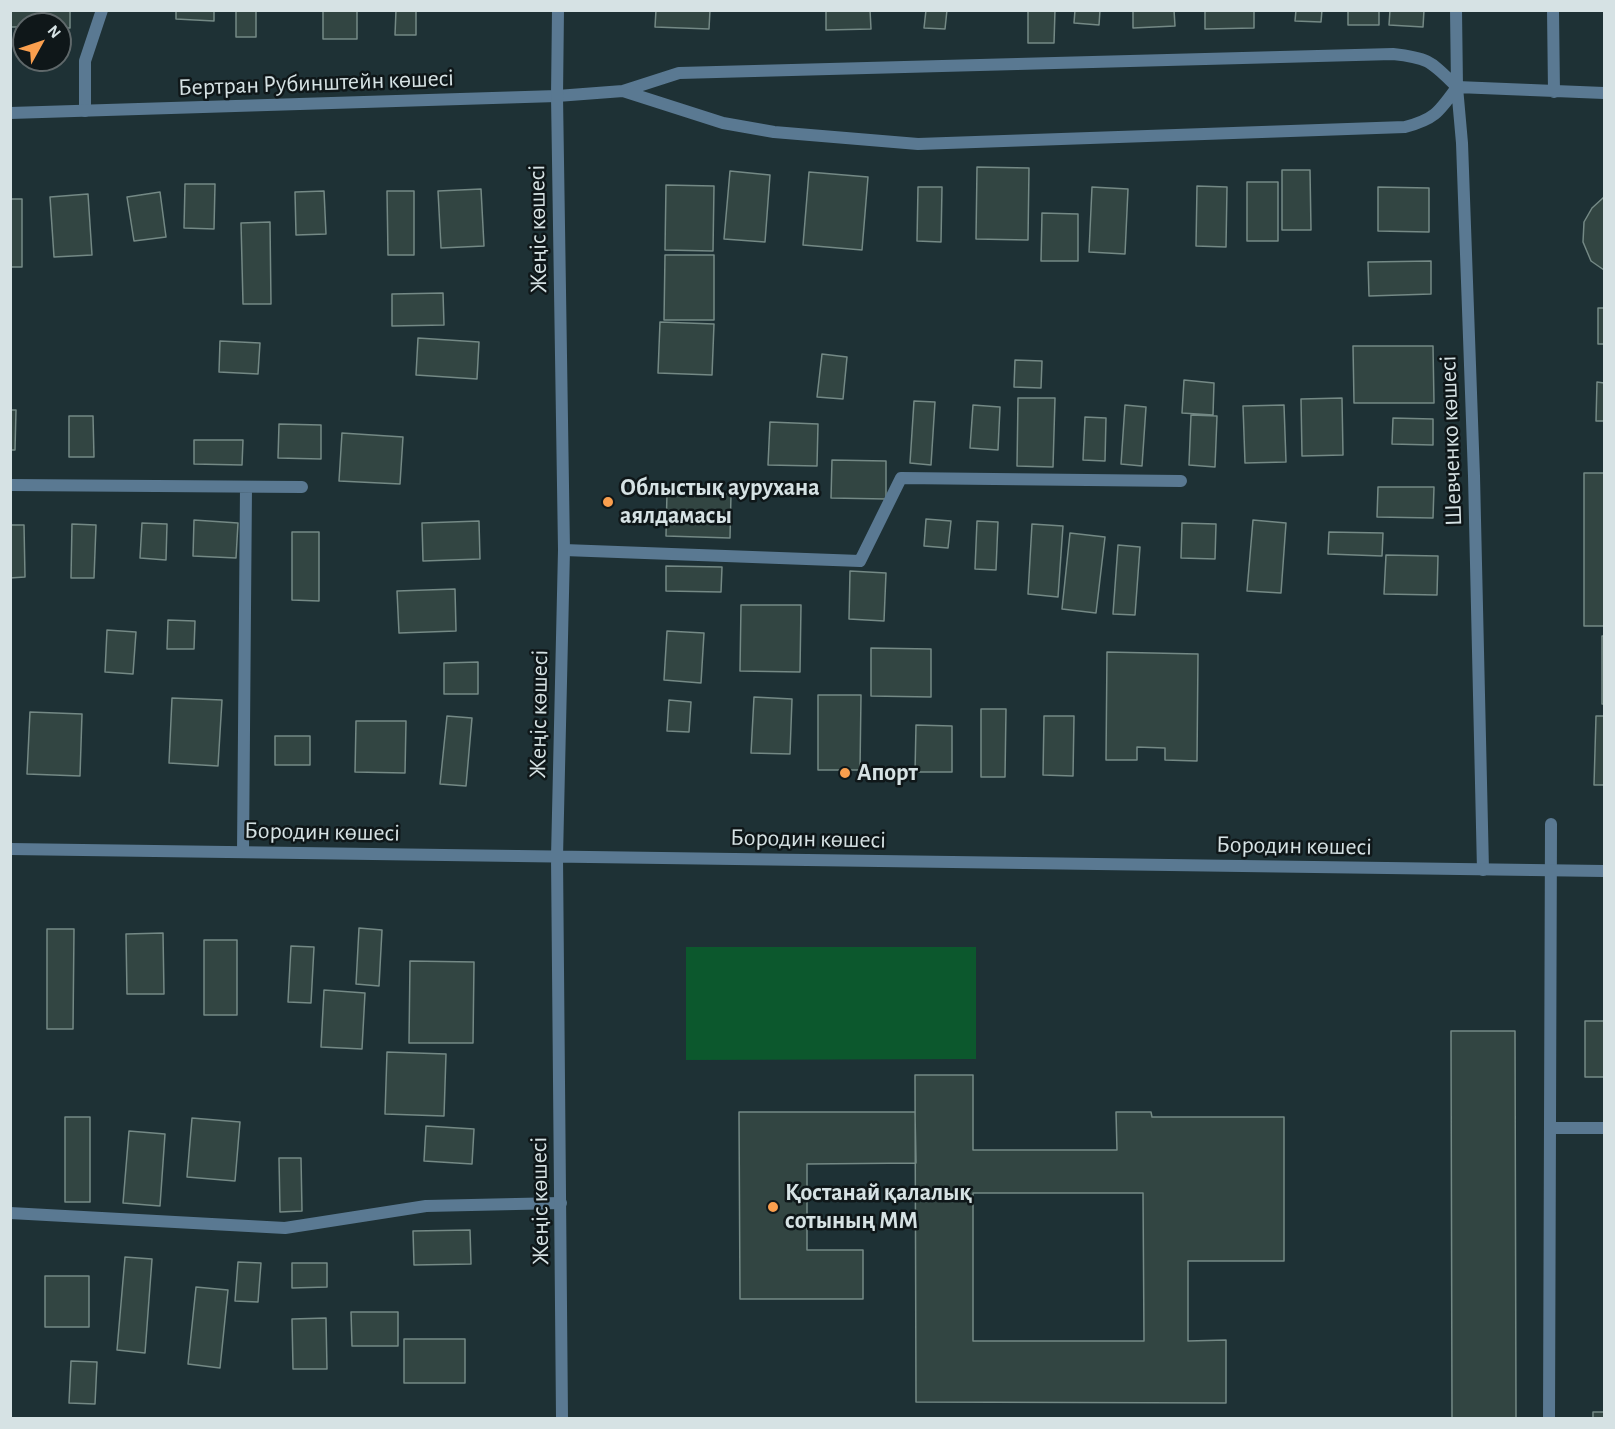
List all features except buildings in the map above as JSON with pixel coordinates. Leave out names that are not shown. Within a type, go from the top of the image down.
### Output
[{"type":"street","points":[[85,111],[85,61],[102,10]]},
{"type":"street","name":"Жеңіс көшесі","points":[[558,10],[557,96],[564,550],[557,857],[562,1419]]},
{"type":"street","name":"Шевченко көшесі","points":[[1456,10],[1457,87],[1462,142],[1474,476],[1482,870]]},
{"type":"street","points":[[1553,10],[1554,92]]},
{"type":"street","points":[[623,91],[679,73],[1393,54],[1430,61],[1457,87],[1605,93]]},
{"type":"street","points":[[623,91],[723,123],[774,132],[918,144],[1405,127],[1425,122],[1440,111],[1457,87]]},
{"type":"street","name":"Бертран Рубинштейн көшесі","points":[[10,113],[557,96],[623,91]]},
{"type":"street","points":[[564,550],[860,561],[901,478],[1181,480]]},
{"type":"street","points":[[10,485],[302,487]]},
{"type":"street","points":[[243,852],[246,487]]},
{"type":"street","points":[[1549,1419],[1551,824]]},
{"type":"street","name":"Бородин көшесі","points":[[10,849],[1605,871]]},
{"type":"street","points":[[1551,1128],[1605,1128]]},
{"type":"street","points":[[10,1212],[285,1228],[426,1206],[561,1203]]},
{"type":"green space","points":[[686,947],[976,947],[976,1059],[686,1060]]},
{"type":"place","name":"Облыстық аурухана аялдамасы","points":[[608,502]]},
{"type":"place","name":"Апорт","points":[[845,773]]},
{"type":"place","name":"Қостанай қалалық сотының ММ","points":[[773,1207]]}]
